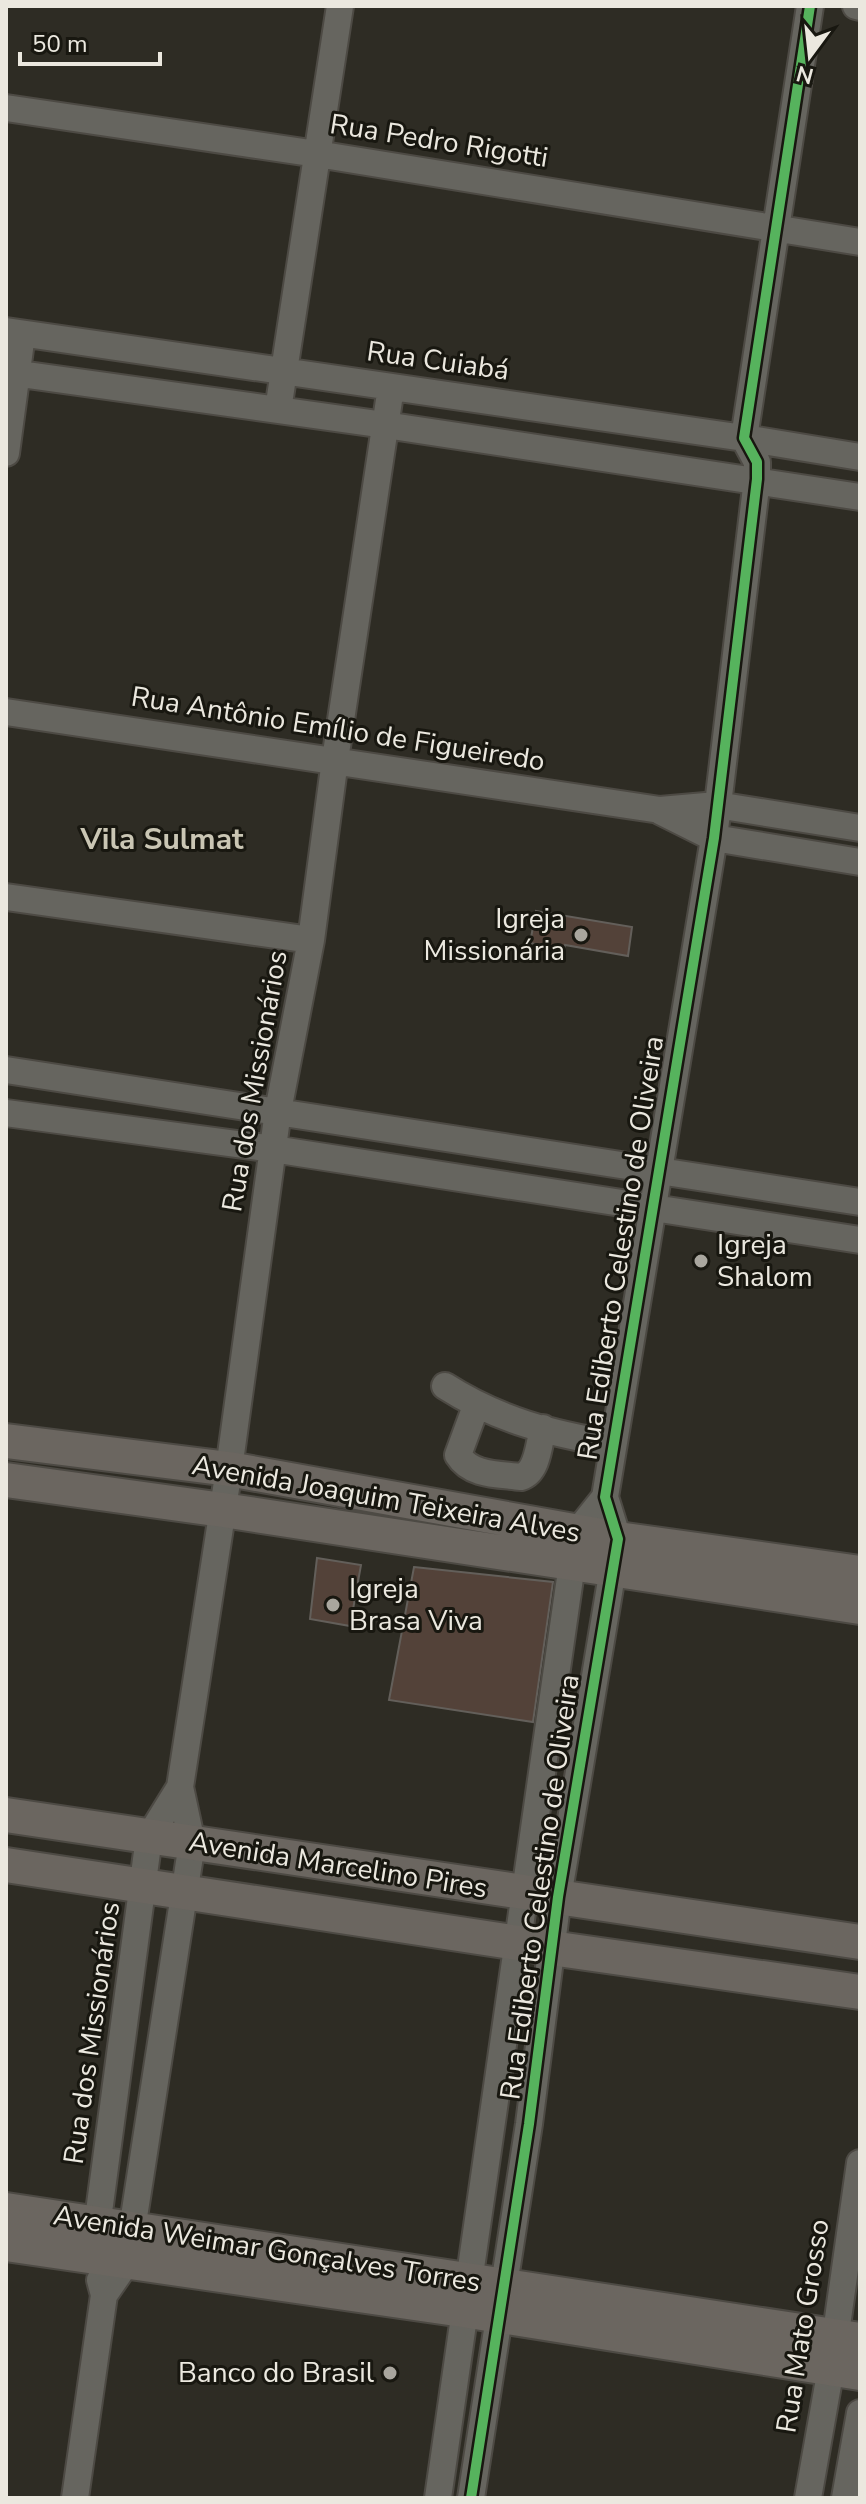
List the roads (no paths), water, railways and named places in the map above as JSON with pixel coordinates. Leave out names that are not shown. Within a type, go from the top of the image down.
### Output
[{"type":"main road","name":"Avenida Joaquim Teixeira Alves","points":[[6,1441],[229,1469],[574,1548]]},
{"type":"main road","name":"Avenida Joaquim Teixeira Alves","points":[[6,1480],[223,1510],[615,1554],[860,1607]]},
{"type":"main road","name":"Avenida Joaquim Teixeira Alves","points":[[615,1554],[860,1573]]},
{"type":"main road","name":"Avenida Marcelino Pires","points":[[6,1815],[860,1942]]},
{"type":"main road","name":"Avenida Marcelino Pires","points":[[6,1865],[860,1992]]},
{"type":"main road","name":"Avenida Weimar Gonçalves Torres","points":[[6,2210],[132,2229],[465,2294],[846,2354]]},
{"type":"main road","name":"Avenida Weimar Gonçalves Torres","points":[[6,2244],[127,2262],[465,2294]]},
{"type":"street","points":[[278,410],[340,6]]},
{"type":"street","name":"Rua Ediberto Celestino de Oliveira","points":[[471,2498],[529,2124],[558,1897],[615,1554],[605,1497],[714,838],[757,479],[757,462],[744,438],[810,6]]},
{"type":"street","name":"Rua Pedro Rigotti","points":[[6,108],[317,154],[860,242]]},
{"type":"street","points":[[6,453],[14,333]]},
{"type":"street","name":"Rua Cuiabá","points":[[14,333],[860,457]]},
{"type":"street","points":[[11,373],[757,479],[860,497]]},
{"type":"street","name":"Rua dos Missionários","points":[[104,2295],[127,2262],[192,1843],[180,1787],[229,1469],[278,1111],[311,940],[391,387]]},
{"type":"street","name":"Rua Antônio Emílio de Figueiredo","points":[[6,712],[660,810],[717,805],[860,828]]},
{"type":"street","name":"Rua Antônio Emílio de Figueiredo","points":[[660,810],[714,838],[860,862]]},
{"type":"street","points":[[6,897],[311,940]]},
{"type":"street","points":[[6,1070],[860,1202]]},
{"type":"street","points":[[6,1113],[273,1149],[860,1240]]},
{"type":"street","points":[[445,1386],[476,1406],[567,1436],[613,1444]]},
{"type":"street","points":[[476,1406],[458,1455],[464,1464],[474,1470],[521,1477],[528,1475],[533,1468],[543,1428]]},
{"type":"street","name":"Rua Ediberto Celestino de Oliveira","points":[[438,2498],[574,1548],[605,1497]]},
{"type":"street","name":"Rua dos Missionários","points":[[75,2498],[104,2295],[93,2257],[149,1837],[180,1787]]},
{"type":"street","points":[[491,2119],[529,2124]]},
{"type":"street","name":"Rua Mato Grosso","points":[[808,2498],[846,2354],[860,2163]]},
{"type":"street","points":[[845,2498],[860,2413]]},
{"type":"place","name":"Igreja Missionária","points":[[581,935]]},
{"type":"place","name":"Igreja Shalom","points":[[701,1261]]},
{"type":"place","name":"Igreja Brasa Viva","points":[[333,1605]]},
{"type":"place","name":"Banco do Brasil","points":[[390,2373]]},
{"type":"district","name":"Vila Sulmat","points":[[162,839]]}]
